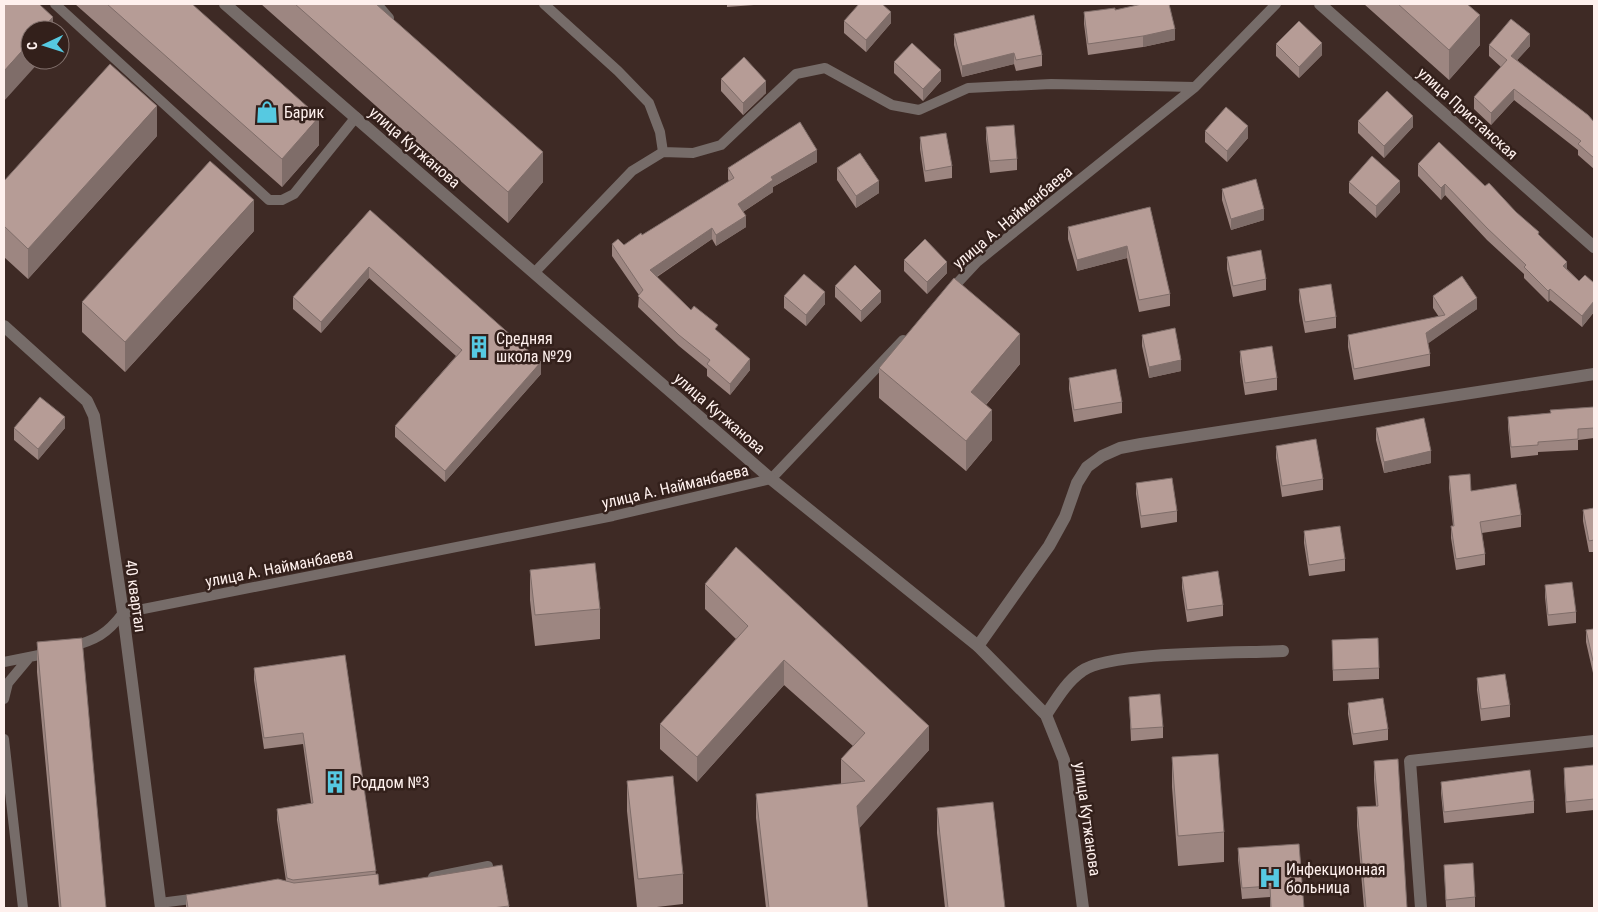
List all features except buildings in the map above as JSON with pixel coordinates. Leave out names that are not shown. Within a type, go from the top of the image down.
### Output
[{"type":"street","name":"улица Кутжанова","points":[[224,4],[535,272],[771,479],[978,646],[1046,715],[1064,760],[1083,908]]},
{"type":"street","name":"улица Пристанская","points":[[1320,4],[1594,247]]},
{"type":"street","name":"40 квартал","points":[[4,326],[88,401],[94,416],[123,613],[161,906]]},
{"type":"street","points":[[978,646],[1049,546],[1065,517],[1077,483],[1087,467],[1102,456],[1120,448],[1594,374]]},
{"type":"street","points":[[1046,715],[1067,684],[1083,670],[1108,662],[1133,658],[1283,651]]},
{"type":"street","points":[[1421,908],[1410,761],[1594,742]]},
{"type":"lane","points":[[55,4],[111,62],[269,200],[282,200],[294,194],[356,117]]},
{"type":"lane","points":[[377,4],[395,25]]},
{"type":"lane","points":[[544,4],[618,70],[649,103],[660,132],[663,152]]},
{"type":"lane","name":"улица А. Найманбаева","points":[[943,298],[977,262],[1195,87],[1276,4]]},
{"type":"lane","points":[[535,272],[632,171],[663,152],[693,153],[721,145],[796,74],[825,68],[892,105],[918,110],[968,88],[1051,84],[1195,87]]},
{"type":"lane","name":"улица А. Найманбаева","points":[[123,613],[613,516],[771,479],[909,334]]},
{"type":"lane","points":[[4,662],[28,658],[89,642],[110,630],[123,613]]},
{"type":"lane","points":[[4,700],[8,684],[28,658]]},
{"type":"lane","points":[[4,739],[6,772],[23,908]]},
{"type":"lane","points":[[426,879],[488,866]]},
{"type":"lane","points":[[161,906],[207,897]]},
{"type":"place","name":"Барик","points":[[267,112]]},
{"type":"place","name":"Средняя школа №29","points":[[479,347]]},
{"type":"place","name":"Роддом №3","points":[[335,782]]},
{"type":"place","name":"Инфекционная больница","points":[[1270,878]]}]
